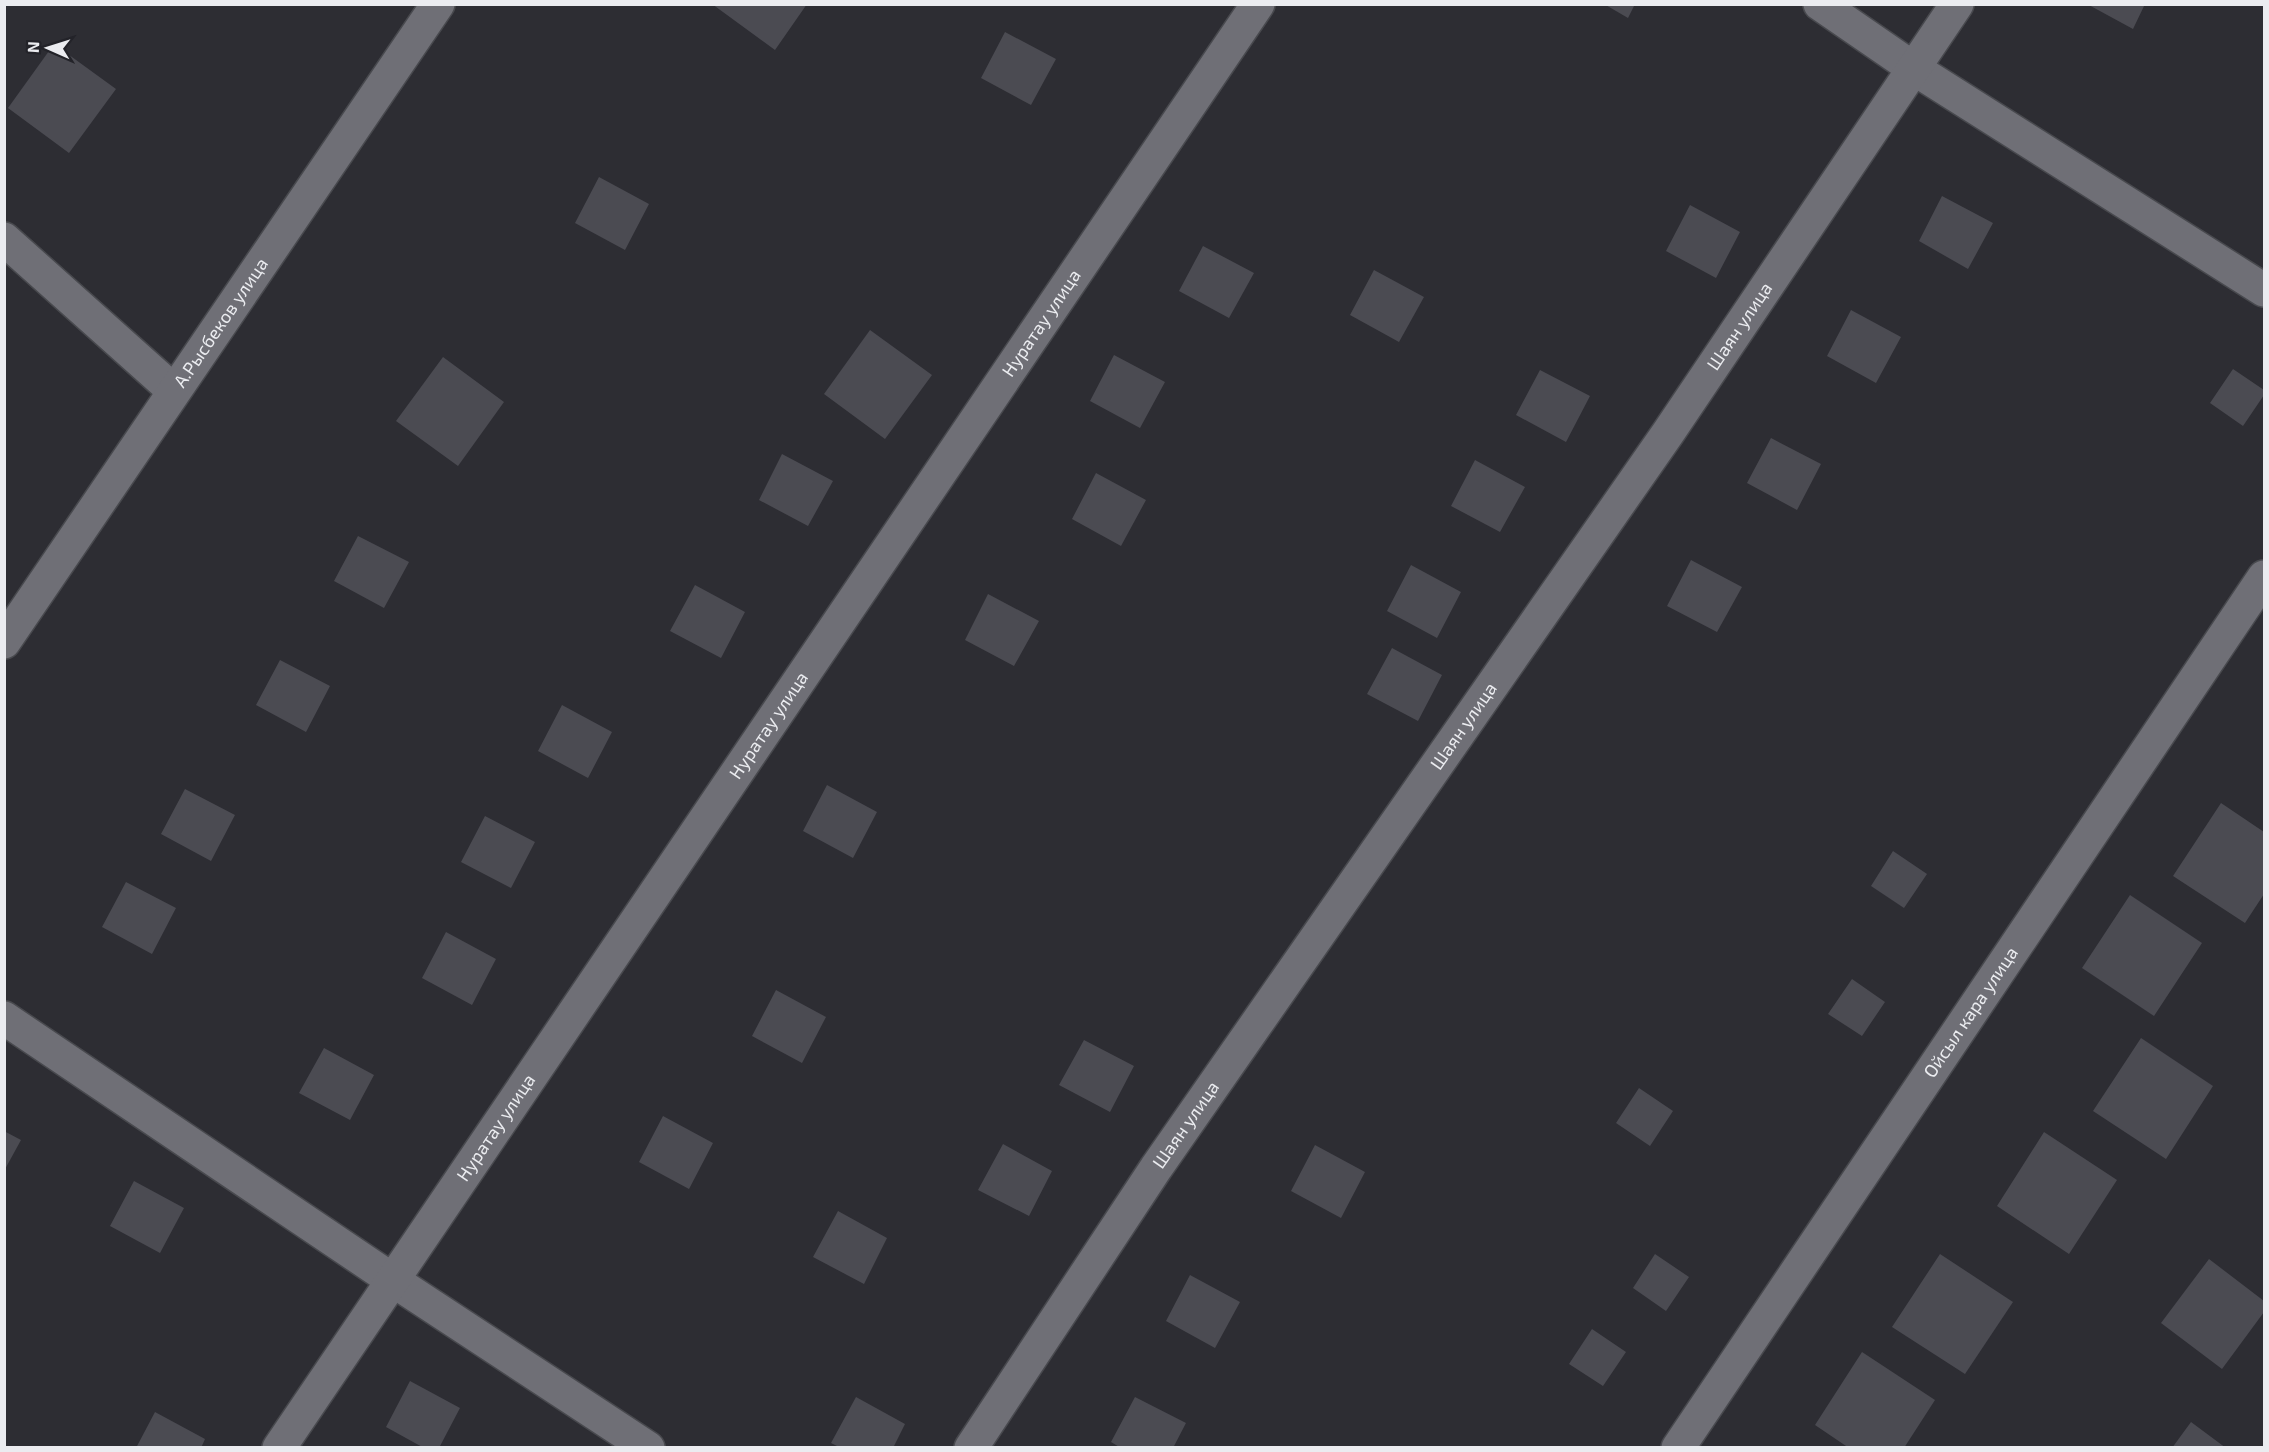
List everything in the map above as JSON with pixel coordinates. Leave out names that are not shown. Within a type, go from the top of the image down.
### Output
[{"type":"street","name":"А.Рысбеков улица","points":[[4,642],[438,4]]},
{"type":"street","name":"Нуратау улица","points":[[279,1448],[1258,4]]},
{"type":"street","points":[[1820,4],[1914,68],[2265,290]]},
{"type":"street","name":"Шаян улица","points":[[971,1448],[1156,1168],[1668,433],[1957,4]]},
{"type":"street","points":[[4,239],[174,391]]},
{"type":"street","name":"Ойсыл кара улица","points":[[1678,1448],[2265,577]]},
{"type":"street","points":[[4,1018],[394,1281],[648,1448]]},
{"type":"building","points":[[712,4],[807,4],[775,50]]},
{"type":"building","points":[[1604,4],[1635,4],[1628,18]]},
{"type":"building","points":[[2087,4],[2145,4],[2133,29]]},
{"type":"building","points":[[1005,32],[1056,59],[1031,105],[981,78]]},
{"type":"building","points":[[54,44],[116,89],[69,153],[8,108]]},
{"type":"building","points":[[599,177],[649,204],[625,250],[575,223]]},
{"type":"building","points":[[1942,196],[1993,223],[1968,269],[1919,241]]},
{"type":"building","points":[[1690,205],[1740,232],[1716,278],[1666,251]]},
{"type":"building","points":[[1203,246],[1254,273],[1229,318],[1179,291]]},
{"type":"building","points":[[1374,270],[1424,297],[1399,342],[1350,315]]},
{"type":"building","points":[[1851,310],[1901,337],[1876,383],[1827,356]]},
{"type":"building","points":[[870,330],[932,375],[885,439],[824,394]]},
{"type":"building","points":[[1114,355],[1165,382],[1140,428],[1090,401]]},
{"type":"building","points":[[443,357],[504,402],[458,466],[396,421]]},
{"type":"building","points":[[2233,369],[2264,390],[2264,395],[2243,426],[2210,403]]},
{"type":"building","points":[[1540,370],[1590,396],[1566,442],[1516,415]]},
{"type":"building","points":[[1771,438],[1821,464],[1797,510],[1747,483]]},
{"type":"building","points":[[782,454],[833,481],[808,526],[759,500]]},
{"type":"building","points":[[1475,460],[1525,487],[1500,532],[1451,506]]},
{"type":"building","points":[[1096,473],[1146,500],[1121,546],[1072,519]]},
{"type":"building","points":[[358,536],[409,562],[384,608],[334,581]]},
{"type":"building","points":[[1691,560],[1742,587],[1717,632],[1667,606]]},
{"type":"building","points":[[1411,565],[1461,592],[1437,638],[1387,611]]},
{"type":"building","points":[[695,585],[745,612],[721,658],[670,631]]},
{"type":"building","points":[[988,594],[1039,621],[1014,666],[965,640]]},
{"type":"building","points":[[1392,648],[1442,675],[1418,721],[1367,694]]},
{"type":"building","points":[[280,660],[330,686],[306,732],[256,705]]},
{"type":"building","points":[[562,705],[612,732],[588,778],[538,751]]},
{"type":"building","points":[[827,785],[877,812],[853,858],[803,831]]},
{"type":"building","points":[[185,789],[235,815],[211,861],[161,834]]},
{"type":"building","points":[[2221,803],[2264,832],[2264,894],[2245,923],[2173,876]]},
{"type":"building","points":[[485,816],[535,842],[511,888],[461,862]]},
{"type":"building","points":[[1893,851],[1927,874],[1904,908],[1871,886]]},
{"type":"building","points":[[126,882],[176,908],[152,954],[102,927]]},
{"type":"building","points":[[2130,895],[2202,943],[2154,1016],[2082,968]]},
{"type":"building","points":[[446,932],[496,959],[472,1005],[422,978]]},
{"type":"building","points":[[1852,979],[1885,1002],[1862,1036],[1828,1014]]},
{"type":"building","points":[[776,990],[826,1017],[802,1063],[752,1036]]},
{"type":"building","points":[[2141,1038],[2213,1086],[2166,1159],[2093,1111]]},
{"type":"building","points":[[1084,1040],[1134,1066],[1110,1112],[1059,1085]]},
{"type":"building","points":[[324,1048],[374,1075],[350,1120],[299,1093]]},
{"type":"building","points":[[1639,1088],[1673,1111],[1650,1146],[1616,1123]]},
{"type":"building","points":[[663,1116],[713,1143],[689,1189],[639,1162]]},
{"type":"building","points":[[4,1131],[21,1140],[4,1171]]},
{"type":"building","points":[[2044,1132],[2117,1180],[2069,1254],[1997,1206]]},
{"type":"building","points":[[1003,1144],[1052,1171],[1029,1216],[978,1190]]},
{"type":"building","points":[[1315,1145],[1365,1172],[1341,1218],[1291,1191]]},
{"type":"building","points":[[134,1181],[184,1208],[160,1253],[110,1226]]},
{"type":"building","points":[[838,1211],[887,1238],[864,1284],[813,1257]]},
{"type":"building","points":[[1655,1254],[1689,1277],[1666,1311],[1633,1288]]},
{"type":"building","points":[[1940,1254],[2013,1302],[1965,1374],[1892,1327]]},
{"type":"building","points":[[2209,1259],[2264,1301],[2264,1312],[2222,1369],[2161,1323]]},
{"type":"building","points":[[1190,1275],[1240,1302],[1215,1348],[1166,1321]]},
{"type":"building","points":[[1592,1329],[1626,1352],[1603,1386],[1569,1364]]},
{"type":"building","points":[[1862,1352],[1935,1400],[1904,1448],[1849,1448],[1815,1425]]},
{"type":"building","points":[[410,1381],[460,1408],[439,1448],[424,1448],[386,1427]]},
{"type":"building","points":[[856,1397],[905,1424],[893,1448],[841,1448],[831,1443]]},
{"type":"building","points":[[1135,1397],[1186,1423],[1173,1448],[1121,1448],[1111,1442]]},
{"type":"building","points":[[155,1412],[205,1439],[201,1448],[136,1448]]},
{"type":"building","points":[[2191,1422],[2226,1448],[2172,1448]]}]
